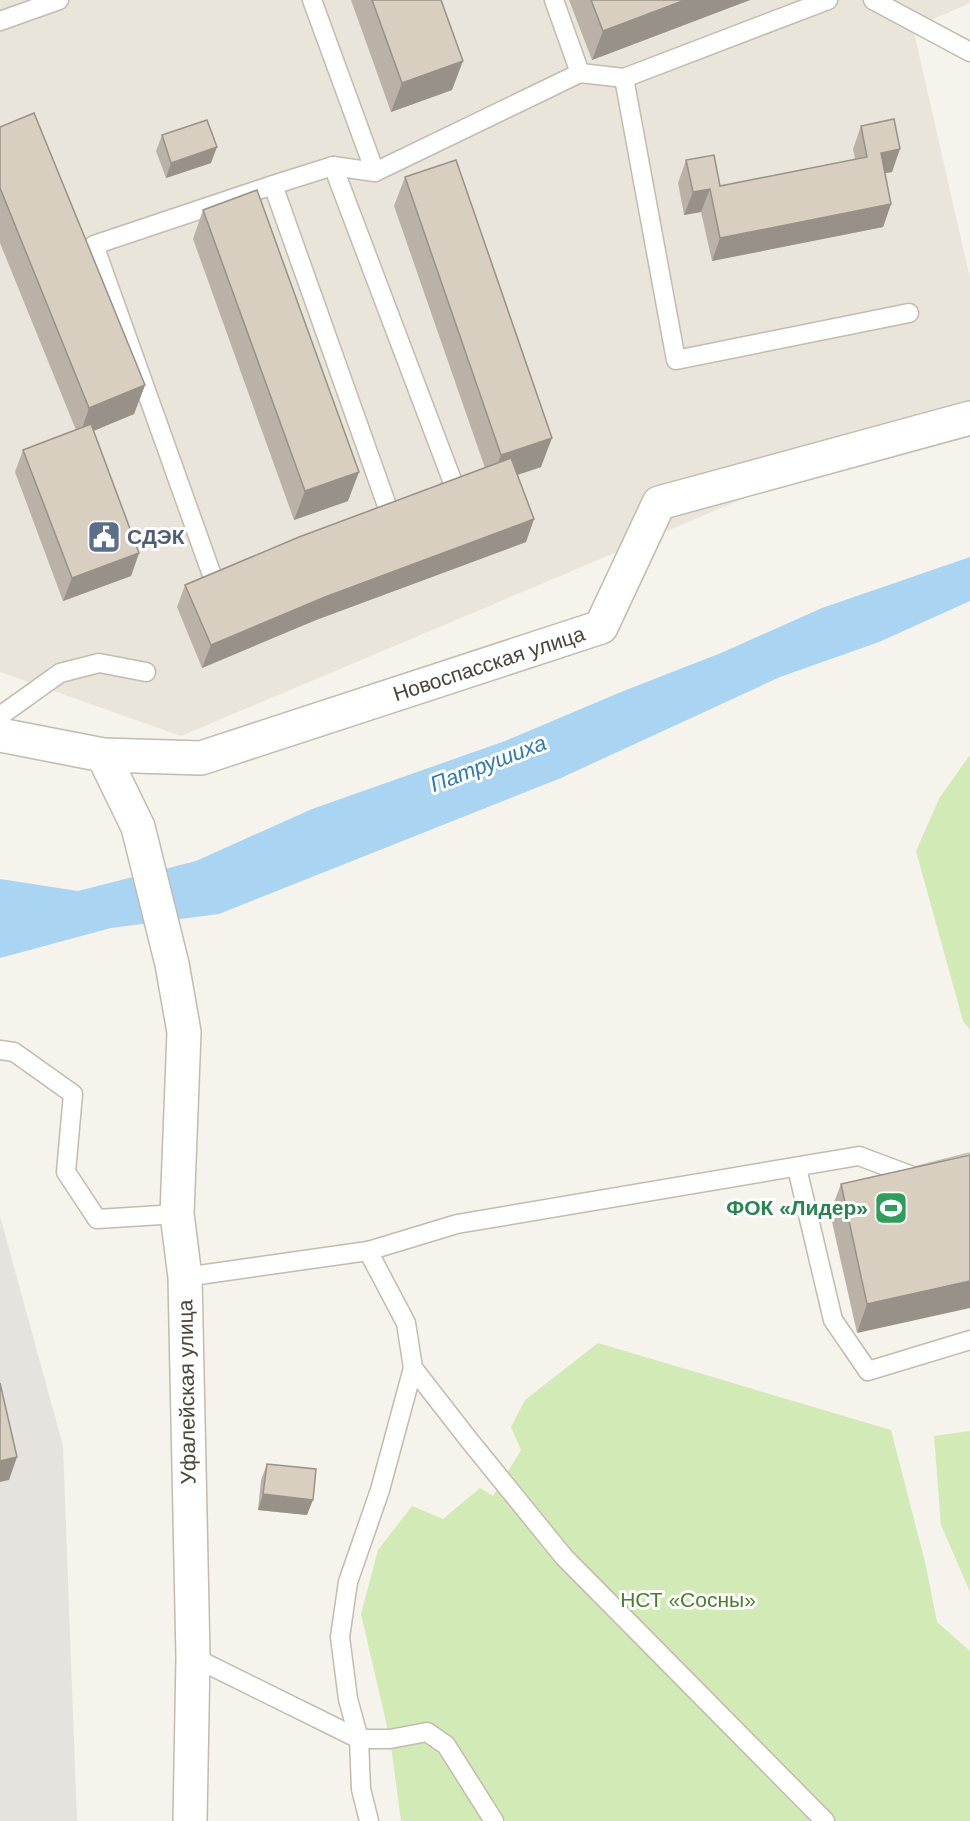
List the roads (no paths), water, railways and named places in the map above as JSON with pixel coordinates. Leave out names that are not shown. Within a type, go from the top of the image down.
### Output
[{"type":"street","name":"Новоспасская улица","points":[[0,735],[103,755],[201,758],[601,627],[659,503],[970,418]]},
{"type":"street","name":"Уфалейская улица","points":[[103,755],[138,827],[172,964],[184,1032],[177,1214],[184,1278],[193,1657],[190,1821]]},
{"type":"lane","points":[[0,21],[59,0]]},
{"type":"lane","points":[[312,0],[375,172]]},
{"type":"lane","points":[[554,0],[580,73]]},
{"type":"lane","points":[[213,578],[94,245],[333,166],[375,172],[580,73],[624,78],[828,0]]},
{"type":"lane","points":[[873,0],[970,52]]},
{"type":"lane","points":[[624,78],[676,360],[909,313]]},
{"type":"lane","points":[[273,185],[391,518],[455,488],[333,166]]},
{"type":"lane","points":[[0,716],[60,673],[99,663],[146,672]]},
{"type":"lane","points":[[0,1050],[14,1052],[73,1094],[66,1172],[97,1219],[177,1214]]},
{"type":"lane","points":[[184,1278],[368,1251],[457,1224],[859,1156],[915,1177],[970,1163]]},
{"type":"lane","points":[[797,1168],[832,1320],[868,1371],[970,1340]]},
{"type":"lane","points":[[368,1251],[406,1323],[413,1368],[380,1490],[348,1582],[340,1637],[348,1700],[359,1739],[361,1789],[369,1821]]},
{"type":"lane","points":[[413,1368],[564,1557],[825,1821]]},
{"type":"lane","points":[[193,1657],[359,1739],[390,1739],[427,1732],[446,1745],[494,1821]]},
{"type":"water","name":"Патрушиха","points":[[970,557],[970,601],[879,642],[780,677],[561,778],[219,914],[111,928],[0,958],[0,879],[78,891],[196,861],[312,809],[505,741],[721,653],[822,608]]},
{"type":"place","name":"СДЭК","points":[[104,537]]},
{"type":"place","name":"ФОК «Лидер»","points":[[891,1208]]},
{"type":"park label","name":"НСТ «Сосны»","points":[[688,1600]]}]
